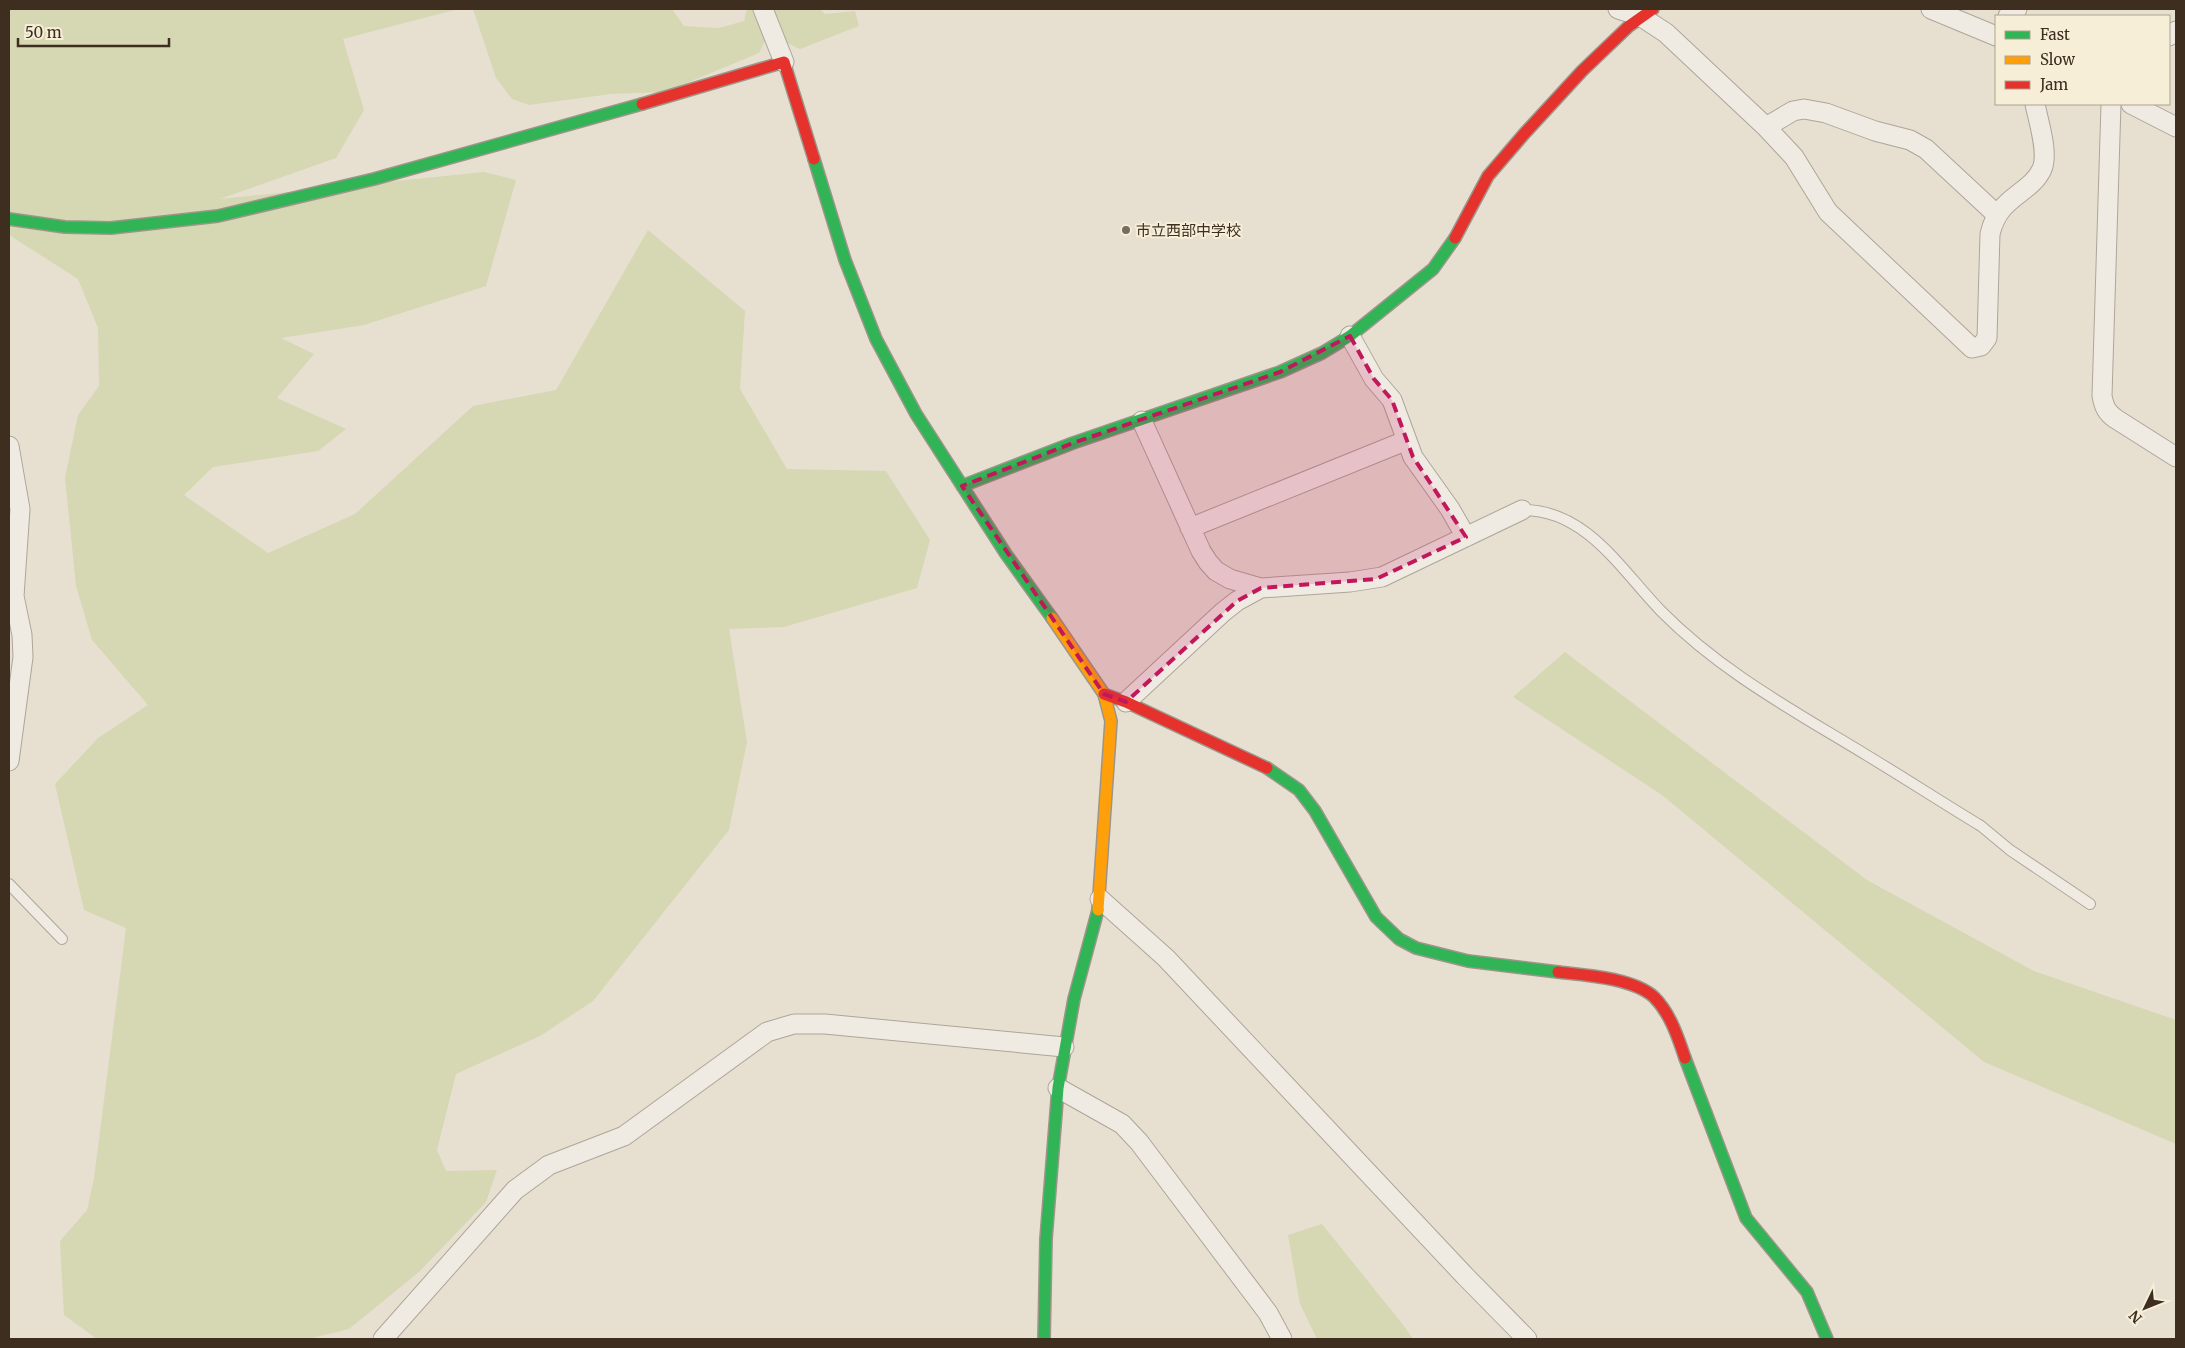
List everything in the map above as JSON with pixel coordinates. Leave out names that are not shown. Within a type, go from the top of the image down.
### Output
[{"type":"street","points":[[763,9],[784,62],[845,260],[864,314],[916,414],[1006,554],[1091,672],[1104,694],[1111,721],[1111,753],[1100,899],[1064,1047],[1058,1088],[1045,1247],[1044,1339]]},
{"type":"street","points":[[1618,9],[1646,13],[1766,127],[1794,157],[1828,212],[1836,221],[1972,348],[1982,346],[1987,338],[1990,234],[1996,214],[2036,177],[2042,168],[2043,145],[2035,105]]},
{"type":"street","points":[[1942,11],[1994,32]]},
{"type":"street","points":[[962,486],[1073,443],[1142,421],[1280,372],[1322,353],[1350,336],[1433,269],[1455,239],[1488,176],[1550,103],[1646,13]]},
{"type":"street","points":[[9,219],[65,227],[111,228],[144,226],[218,216],[374,179],[571,125],[784,62]]},
{"type":"street","points":[[2111,105],[2102,396],[2109,414],[2176,456]]},
{"type":"street","points":[[2133,105],[2176,127]]},
{"type":"street","points":[[1766,127],[1793,111],[1804,109],[1826,113],[1910,140],[1926,150],[1996,214]]},
{"type":"street","points":[[1350,336],[1374,379],[1392,400],[1405,441],[1417,464],[1450,509],[1466,538]]},
{"type":"street","points":[[1142,421],[1201,551],[1216,571],[1230,579],[1261,588],[1376,579],[1522,510]]},
{"type":"street","points":[[1190,528],[1405,441]]},
{"type":"street","points":[[9,446],[19,498],[14,534],[14,596],[22,635],[23,657],[9,761]]},
{"type":"street","points":[[1126,702],[1237,601],[1261,588]]},
{"type":"street","points":[[1104,694],[1126,702],[1267,768],[1299,790],[1315,811],[1376,917],[1384,927],[1407,944],[1416,948],[1486,964],[1570,974],[1633,985],[1650,994],[1663,1008],[1674,1028],[1746,1218],[1758,1235],[1795,1275],[1807,1292],[1827,1339]]},
{"type":"street","points":[[1100,899],[1166,958],[1465,1276],[1527,1339]]},
{"type":"street","points":[[383,1339],[410,1306],[515,1190],[549,1165],[624,1136],[767,1032],[794,1024],[825,1024],[1064,1047]]},
{"type":"street","points":[[1058,1088],[1122,1124],[1139,1142],[1268,1314],[1282,1339]]},
{"type":"lane","points":[[1522,510],[1537,510],[1552,514],[1577,526],[1604,548],[1660,610],[1703,650],[1772,699],[1981,826],[2010,850],[2090,904]]},
{"type":"lane","points":[[9,884],[62,939]]},
{"type":"highlighted area","points":[[1350,336],[1374,379],[1392,400],[1413,457],[1466,537],[1376,579],[1261,588],[1237,601],[1126,702],[1104,694],[962,486],[1073,443],[1280,372]]},
{"type":"green space","points":[[9,9],[458,9],[343,39],[364,110],[336,158],[220,199],[484,172],[516,180],[486,286],[364,325],[281,338],[314,354],[277,398],[346,429],[318,451],[213,467],[184,495],[268,553],[355,514],[473,406],[556,390],[648,230],[745,311],[740,389],[787,469],[886,471],[930,540],[917,588],[784,627],[729,629],[747,742],[729,830],[593,1001],[540,1036],[456,1074],[437,1150],[446,1171],[497,1170],[486,1202],[419,1272],[349,1329],[308,1339],[97,1339],[64,1315],[60,1241],[87,1210],[94,1178],[126,928],[84,910],[55,784],[98,738],[148,705],[92,640],[76,586],[65,478],[78,415],[99,386],[98,328],[78,279],[9,235]]},
{"type":"green space","points":[[473,9],[672,9],[684,26],[719,28],[744,21],[747,9],[820,9],[825,14],[855,11],[859,26],[800,49],[768,34],[759,53],[665,92],[611,94],[529,105],[512,99],[496,78]]},
{"type":"green space","points":[[1565,652],[1867,880],[2034,971],[2176,1020],[2176,1144],[1984,1062],[1662,795],[1513,697]]},
{"type":"green space","points":[[1322,1224],[1413,1339],[1317,1339],[1300,1304],[1288,1235]]},
{"type":"traffic: fast","points":[[9,219],[65,227],[111,228],[218,216],[374,179],[642,104]]},
{"type":"traffic: fast","points":[[814,159],[845,260],[876,339],[916,414],[1006,554],[1052,618]]},
{"type":"traffic: fast","points":[[962,486],[1073,443],[1280,372],[1322,353],[1350,336],[1433,269],[1455,238]]},
{"type":"traffic: fast","points":[[1267,768],[1299,790],[1315,811],[1376,917],[1399,939],[1416,948],[1468,961],[1558,972]]},
{"type":"traffic: fast","points":[[1044,1339],[1046,1239],[1058,1088],[1074,999],[1098,910]]},
{"type":"traffic: fast","points":[[1685,1058],[1746,1218],[1807,1292],[1827,1339]]},
{"type":"traffic: slow","points":[[1052,618],[1104,694],[1111,721],[1098,910]]},
{"type":"traffic: jam","points":[[1455,238],[1488,176],[1524,134],[1582,71],[1629,26],[1653,9]]},
{"type":"traffic: jam","points":[[642,104],[784,62],[814,159]]},
{"type":"traffic: jam","points":[[1104,694],[1126,702],[1267,768]]},
{"type":"traffic: jam","points":[[1558,972],[1608,978],[1634,986],[1654,997],[1665,1010],[1685,1058]]},
{"type":"place","name":"市立西部中学校","points":[[1126,230]]}]
